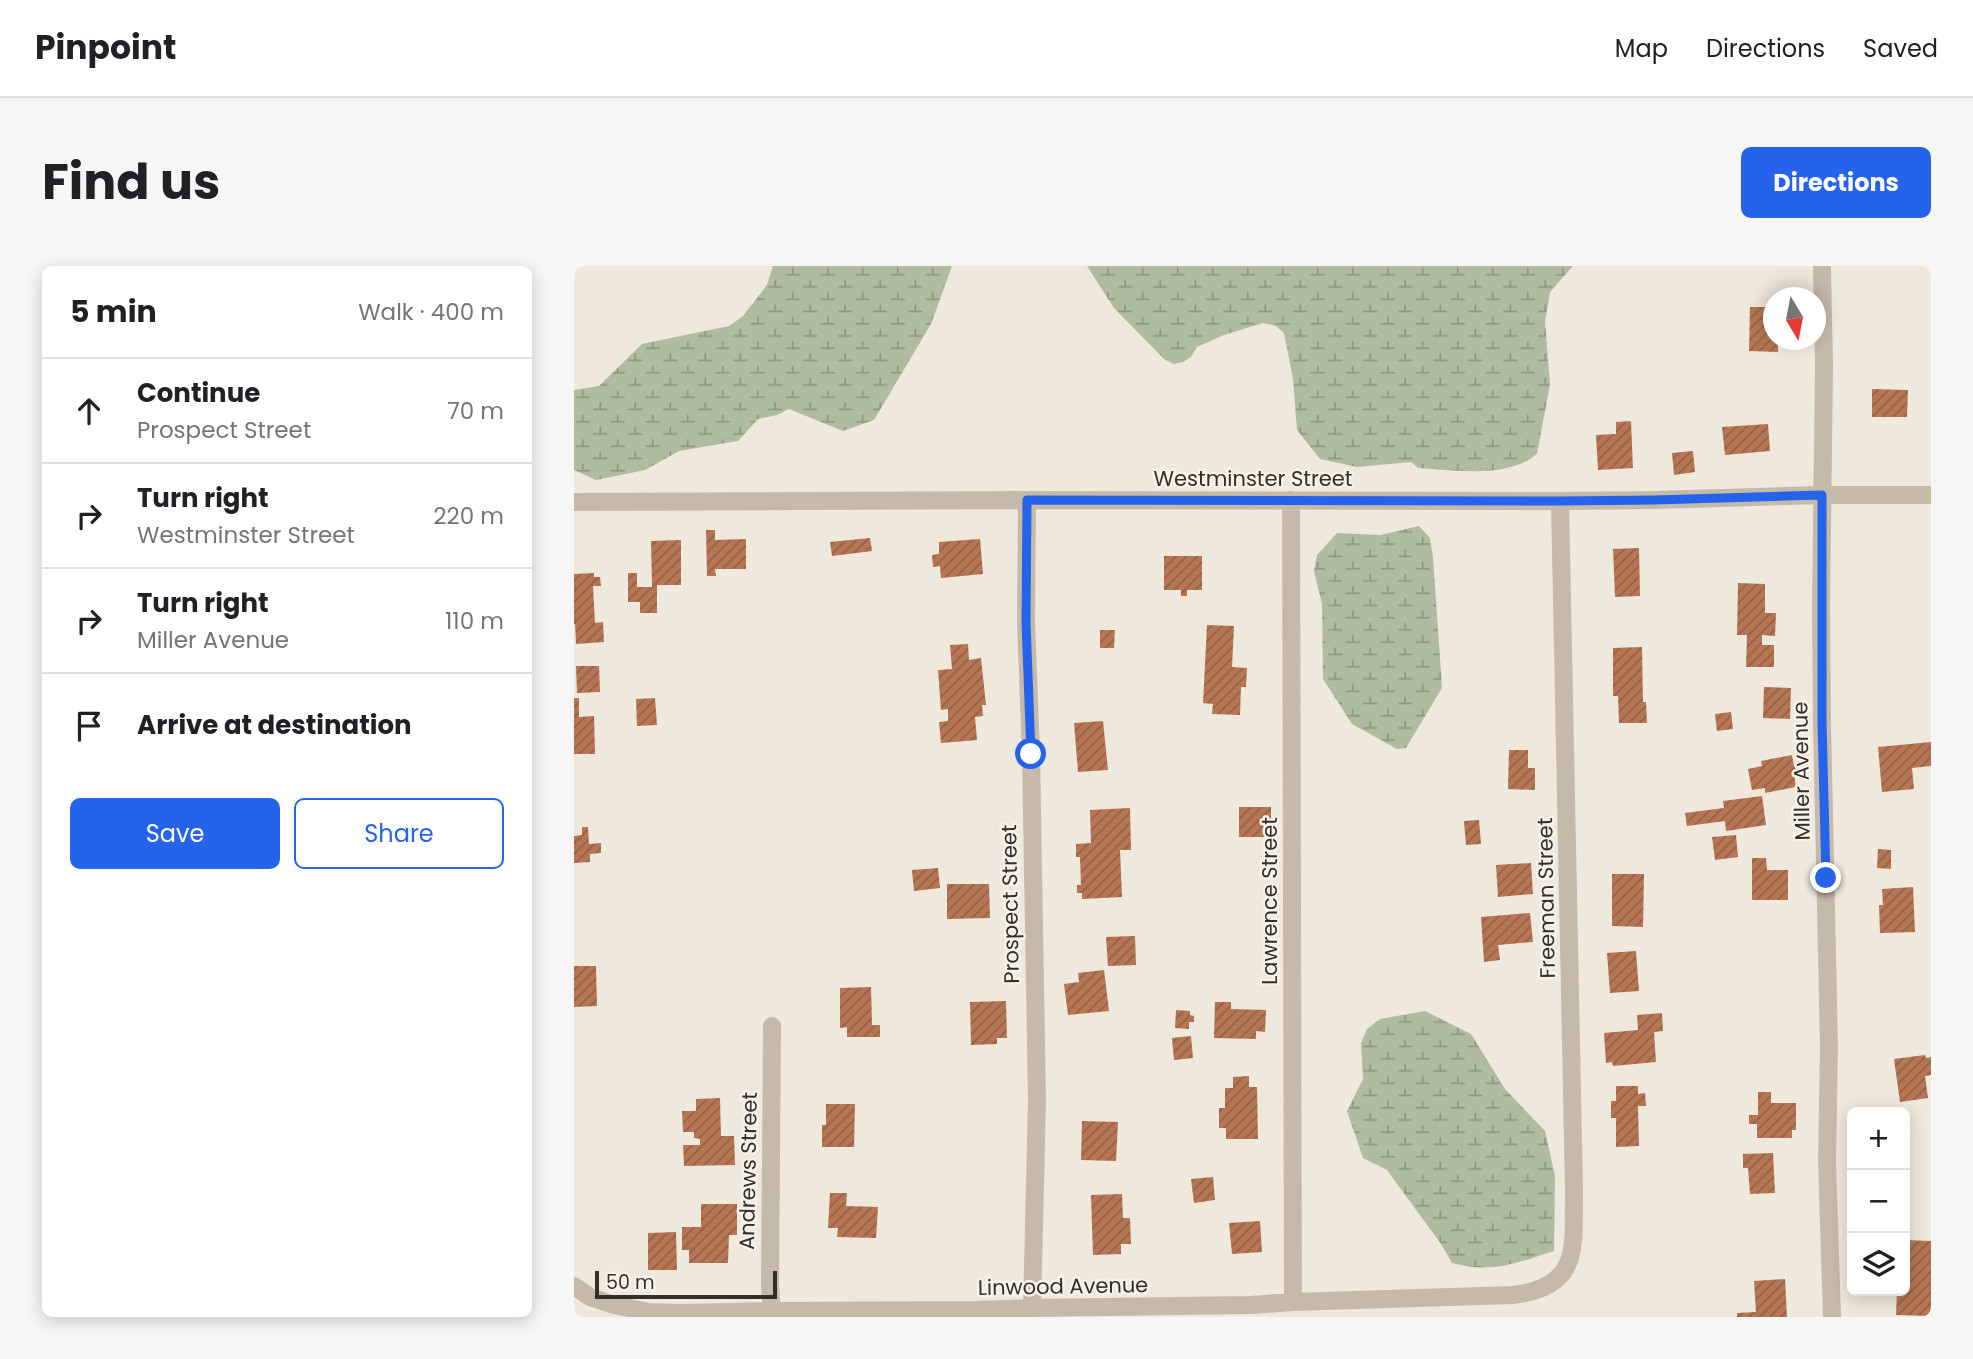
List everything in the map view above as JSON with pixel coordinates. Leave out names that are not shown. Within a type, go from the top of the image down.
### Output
[{"type":"street","name":"Miller Avenue","points":[[1822,266],[1822,710],[1829,1048],[1827,1161],[1832,1317]]},
{"type":"street","name":"Westminster Street","points":[[574,502],[1560,501],[1931,495]]},
{"type":"street","name":"Prospect Street","points":[[1027,500],[1026,622],[1037,1101],[1032,1308]]},
{"type":"street","name":"Lawrence Street","points":[[1291,500],[1293,1302]]},
{"type":"street","name":"Freeman Street","points":[[1549,1286],[1559,1278],[1571,1258],[1574,1177],[1560,501]]},
{"type":"street","name":"Andrews Street","points":[[772,1026],[769,1285],[772,1314]]},
{"type":"street","name":"Linwood Avenue","points":[[577,1288],[590,1297],[614,1305],[649,1312],[772,1314],[1251,1305],[1513,1295],[1549,1286]]},
{"type":"green space","points":[[773,266],[952,266],[931,324],[874,420],[843,431],[789,409],[758,419],[738,441],[679,451],[645,470],[596,480],[574,470],[574,390],[599,386],[642,344],[729,326],[743,316],[767,285]]},
{"type":"green space","points":[[1087,266],[1573,266],[1550,292],[1545,322],[1550,384],[1537,454],[1511,467],[1480,471],[1418,468],[1411,462],[1357,467],[1320,459],[1297,430],[1293,379],[1284,333],[1276,326],[1263,323],[1224,335],[1197,347],[1191,357],[1174,364],[1164,359],[1114,308]]},
{"type":"green space","points":[[1419,526],[1430,538],[1433,557],[1442,688],[1406,748],[1397,749],[1352,724],[1323,679],[1322,604],[1314,571],[1317,555],[1337,533],[1380,535]]},
{"type":"green space","points":[[1425,1011],[1471,1034],[1505,1089],[1545,1131],[1555,1176],[1554,1251],[1504,1266],[1480,1267],[1452,1263],[1387,1170],[1363,1158],[1347,1111],[1363,1079],[1361,1043],[1367,1029],[1380,1019]]},
{"type":"building","points":[[1750,307],[1763,307],[1763,350],[1778,352],[1749,351]]},
{"type":"building","points":[[1872,389],[1908,390],[1907,417],[1872,417]]},
{"type":"building","points":[[1631,421],[1633,468],[1598,470],[1596,435],[1616,434],[1616,422]]},
{"type":"building","points":[[1768,424],[1770,451],[1725,455],[1722,427]]},
{"type":"building","points":[[1693,451],[1695,472],[1674,475],[1672,453]]},
{"type":"building","points":[[706,530],[715,530],[715,540],[746,539],[746,569],[715,569],[716,576],[707,576]]},
{"type":"building","points":[[870,538],[872,551],[832,556],[830,542]]},
{"type":"building","points":[[980,539],[983,574],[941,578],[940,566],[933,567],[932,555],[939,554],[939,542]]},
{"type":"building","points":[[681,540],[681,585],[657,585],[657,613],[640,613],[640,602],[628,602],[628,573],[637,573],[637,587],[652,587],[651,541]]},
{"type":"building","points":[[1639,548],[1640,596],[1615,597],[1613,549]]},
{"type":"building","points":[[1164,556],[1202,556],[1202,590],[1187,590],[1187,596],[1181,596],[1181,590],[1164,590]]},
{"type":"building","points":[[594,573],[594,577],[600,577],[601,586],[593,586],[595,623],[603,622],[604,642],[576,644],[574,574]]},
{"type":"building","points":[[1738,583],[1765,584],[1765,613],[1776,613],[1775,636],[1762,635],[1762,645],[1774,645],[1774,667],[1746,667],[1747,635],[1737,635]]},
{"type":"building","points":[[1207,625],[1234,626],[1232,667],[1247,668],[1246,687],[1241,687],[1240,715],[1212,714],[1213,704],[1203,703]]},
{"type":"building","points":[[1100,630],[1115,630],[1114,648],[1100,648]]},
{"type":"building","points":[[968,644],[969,660],[981,658],[986,705],[982,705],[983,716],[975,717],[977,740],[941,743],[939,722],[948,721],[948,709],[941,710],[938,670],[952,669],[950,645]]},
{"type":"building","points":[[1642,647],[1643,702],[1646,702],[1647,723],[1619,723],[1618,696],[1613,696],[1613,648]]},
{"type":"building","points":[[576,666],[599,666],[600,692],[577,693]]},
{"type":"building","points":[[1764,687],[1791,688],[1790,719],[1763,718]]},
{"type":"building","points":[[574,698],[579,698],[579,717],[594,716],[595,754],[574,754]]},
{"type":"building","points":[[655,698],[657,725],[637,726],[636,699]]},
{"type":"building","points":[[1731,712],[1733,729],[1717,731],[1715,714]]},
{"type":"building","points":[[1103,721],[1108,770],[1078,772],[1074,723]]},
{"type":"building","points":[[1931,742],[1931,766],[1912,768],[1914,789],[1882,792],[1878,747]]},
{"type":"building","points":[[1509,750],[1528,750],[1528,768],[1535,768],[1535,790],[1508,789]]},
{"type":"building","points":[[1792,755],[1794,766],[1797,765],[1799,773],[1794,774],[1796,787],[1765,793],[1765,788],[1752,790],[1748,769],[1762,766],[1761,761]]},
{"type":"building","points":[[1762,796],[1766,825],[1726,831],[1725,821],[1687,826],[1685,813],[1724,808],[1723,801]]},
{"type":"building","points":[[1239,807],[1271,807],[1271,837],[1239,837]]},
{"type":"building","points":[[1130,808],[1131,850],[1120,850],[1122,897],[1082,899],[1082,893],[1077,893],[1077,885],[1081,885],[1080,857],[1076,857],[1076,844],[1091,843],[1090,810]]},
{"type":"building","points":[[1479,820],[1481,844],[1466,845],[1464,821]]},
{"type":"building","points":[[582,827],[588,827],[589,844],[601,843],[601,853],[590,854],[590,862],[574,863],[574,836],[582,835]]},
{"type":"building","points":[[1736,835],[1738,857],[1715,860],[1712,837]]},
{"type":"building","points":[[1878,849],[1891,850],[1891,869],[1877,868]]},
{"type":"building","points":[[1752,858],[1766,858],[1767,870],[1788,870],[1788,900],[1752,900]]},
{"type":"building","points":[[1531,863],[1533,894],[1498,897],[1496,865]]},
{"type":"building","points":[[938,868],[940,888],[914,891],[912,870]]},
{"type":"building","points":[[1612,874],[1644,874],[1643,927],[1612,926]]},
{"type":"building","points":[[947,884],[989,884],[990,918],[947,919]]},
{"type":"building","points":[[1913,887],[1915,932],[1880,933],[1879,905],[1883,905],[1882,889]]},
{"type":"building","points":[[1530,913],[1533,942],[1498,945],[1500,960],[1484,962],[1481,917]]},
{"type":"building","points":[[1135,936],[1136,965],[1108,966],[1106,937]]},
{"type":"building","points":[[1636,951],[1639,991],[1610,993],[1607,953]]},
{"type":"building","points":[[574,966],[596,966],[597,1006],[574,1007]]},
{"type":"building","points":[[1104,970],[1109,1011],[1068,1015],[1064,984],[1079,982],[1078,973]]},
{"type":"building","points":[[871,987],[872,1025],[880,1025],[880,1037],[847,1037],[847,1027],[840,1028],[840,988]]},
{"type":"building","points":[[1006,1001],[1007,1038],[997,1038],[997,1044],[971,1045],[970,1002]]},
{"type":"building","points":[[1215,1002],[1231,1002],[1231,1009],[1266,1010],[1265,1032],[1256,1031],[1256,1039],[1214,1038]]},
{"type":"building","points":[[1176,1010],[1190,1011],[1190,1015],[1194,1016],[1194,1022],[1189,1022],[1189,1029],[1175,1028]]},
{"type":"building","points":[[1662,1013],[1663,1031],[1654,1032],[1656,1062],[1613,1066],[1612,1062],[1606,1063],[1604,1033],[1638,1030],[1637,1015]]},
{"type":"building","points":[[1191,1036],[1193,1058],[1174,1060],[1172,1038]]},
{"type":"building","points":[[1925,1055],[1926,1058],[1931,1057],[1931,1075],[1925,1076],[1928,1098],[1900,1102],[1894,1059]]},
{"type":"building","points":[[1249,1076],[1249,1087],[1257,1087],[1258,1139],[1226,1139],[1226,1128],[1219,1128],[1219,1108],[1225,1108],[1225,1088],[1233,1088],[1233,1077]]},
{"type":"building","points":[[1616,1086],[1638,1086],[1638,1094],[1645,1093],[1646,1106],[1638,1106],[1639,1146],[1616,1147],[1616,1118],[1611,1118],[1611,1101],[1616,1101]]},
{"type":"building","points":[[1758,1092],[1771,1092],[1771,1103],[1796,1103],[1796,1130],[1792,1130],[1792,1138],[1757,1138],[1757,1124],[1749,1124],[1749,1115],[1758,1115]]},
{"type":"building","points":[[720,1098],[721,1136],[734,1136],[735,1165],[684,1166],[683,1145],[700,1145],[700,1139],[694,1138],[694,1132],[683,1132],[682,1111],[696,1111],[696,1099]]},
{"type":"building","points":[[826,1104],[855,1104],[854,1147],[822,1147]]},
{"type":"building","points":[[1082,1121],[1118,1122],[1116,1161],[1081,1160]]},
{"type":"building","points":[[1773,1153],[1775,1193],[1750,1194],[1748,1168],[1743,1168],[1743,1154]]},
{"type":"building","points":[[1213,1177],[1215,1200],[1194,1203],[1191,1179]]},
{"type":"building","points":[[830,1193],[847,1193],[846,1206],[878,1207],[876,1238],[837,1237],[838,1228],[828,1228]]},
{"type":"building","points":[[1122,1194],[1123,1218],[1130,1218],[1131,1244],[1121,1244],[1121,1254],[1093,1255],[1091,1195]]},
{"type":"building","points":[[701,1204],[737,1204],[737,1235],[729,1235],[728,1263],[689,1263],[689,1250],[682,1250],[682,1227],[701,1227]]},
{"type":"building","points":[[1260,1221],[1262,1252],[1232,1254],[1229,1223]]},
{"type":"building","points":[[676,1232],[677,1270],[648,1270],[648,1233]]},
{"type":"building","points":[[1910,1240],[1931,1241],[1931,1316],[1896,1315],[1897,1296],[1910,1296]]},
{"type":"building","points":[[1785,1279],[1787,1317],[1737,1317],[1737,1313],[1756,1312],[1754,1281]]},
{"type":"route","points":[[1031,754],[1026,622],[1027,500],[1560,501],[1822,495],[1822,723],[1826,878]]}]
